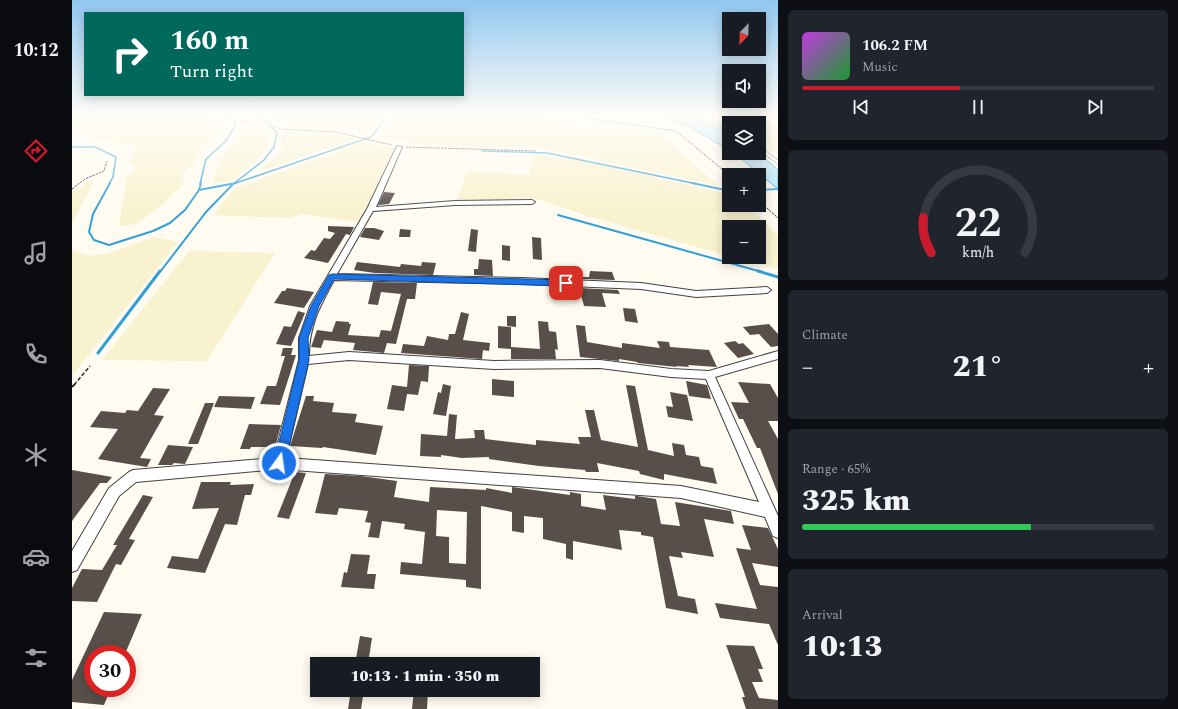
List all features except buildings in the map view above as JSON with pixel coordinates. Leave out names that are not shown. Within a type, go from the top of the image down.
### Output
[{"type":"street","points":[[279,463],[304,360],[304,338],[315,306],[371,209],[399,147]]},
{"type":"street","points":[[371,209],[455,203],[532,202]]},
{"type":"street","points":[[332,277],[641,286],[696,294],[767,290]]},
{"type":"street","points":[[304,360],[349,356],[494,365],[600,364],[671,373],[709,375],[778,355]]},
{"type":"street","points":[[709,375],[768,512],[778,531]]},
{"type":"street","points":[[72,565],[76,551],[114,492],[133,476],[279,463],[681,492],[768,512]]},
{"type":"lane","points":[[766,153],[778,162]]},
{"type":"path","points":[[402,147],[536,151]]},
{"type":"path","points":[[695,147],[722,169]]},
{"type":"path","points":[[72,189],[85,179],[104,171],[107,161]]},
{"type":"path","points":[[766,208],[778,218]]},
{"type":"path","points":[[72,387],[90,366]]},
{"type":"shaded area","points":[[136,147],[201,147],[197,150],[197,158],[181,176],[185,182],[164,203],[138,223],[119,227],[127,175],[138,169],[129,162]]},
{"type":"shaded area","points":[[230,147],[267,147],[261,156],[231,181],[213,184],[217,165]]},
{"type":"shaded area","points":[[282,147],[331,147],[256,172],[282,152]]},
{"type":"shaded area","points":[[350,147],[394,148],[359,222],[301,214],[291,218],[214,215],[235,188]]},
{"type":"shaded area","points":[[515,147],[676,147],[719,186],[543,148]]},
{"type":"shaded area","points":[[769,147],[778,147],[778,155],[770,150]]},
{"type":"shaded area","points":[[534,154],[577,160],[722,192],[722,212],[753,212],[763,220],[722,220],[722,254],[591,217],[534,198],[456,202],[467,171],[529,175]]},
{"type":"shaded area","points":[[91,179],[93,184],[72,223],[72,193]]},
{"type":"shaded area","points":[[766,223],[778,235],[778,269],[760,264],[766,264]]},
{"type":"shaded area","points":[[154,237],[178,242],[72,376],[72,250],[90,256],[109,253]]},
{"type":"shaded area","points":[[189,251],[275,253],[207,361],[102,360]]},
{"type":"water","points":[[766,159],[778,170],[778,189],[766,179],[766,168],[752,168],[743,160]]},
{"type":"waterway","points":[[95,147],[116,157],[113,177],[109,184]]},
{"type":"waterway","points":[[200,184],[206,159],[219,147]]},
{"type":"waterway","points":[[234,183],[264,160],[274,147]]},
{"type":"waterway","points":[[236,183],[341,147]]},
{"type":"waterway","points":[[482,151],[547,153],[697,184]]},
{"type":"waterway","points":[[110,183],[93,214],[89,232],[94,240],[109,245],[153,231],[170,223],[185,210],[199,190]]},
{"type":"waterway","points":[[199,190],[201,183]]},
{"type":"waterway","points":[[199,190],[234,183]]},
{"type":"waterway","points":[[692,183],[722,189]]},
{"type":"waterway","points":[[160,272],[206,212],[233,184]]},
{"type":"waterway","points":[[766,190],[778,189]]},
{"type":"waterway","points":[[558,215],[762,272]]},
{"type":"waterway","points":[[98,353],[160,271]]},
{"type":"waterway","points":[[758,271],[778,277]]},
{"type":"route","points":[[279,463],[304,360],[304,338],[315,306],[332,277],[566,283]]}]
